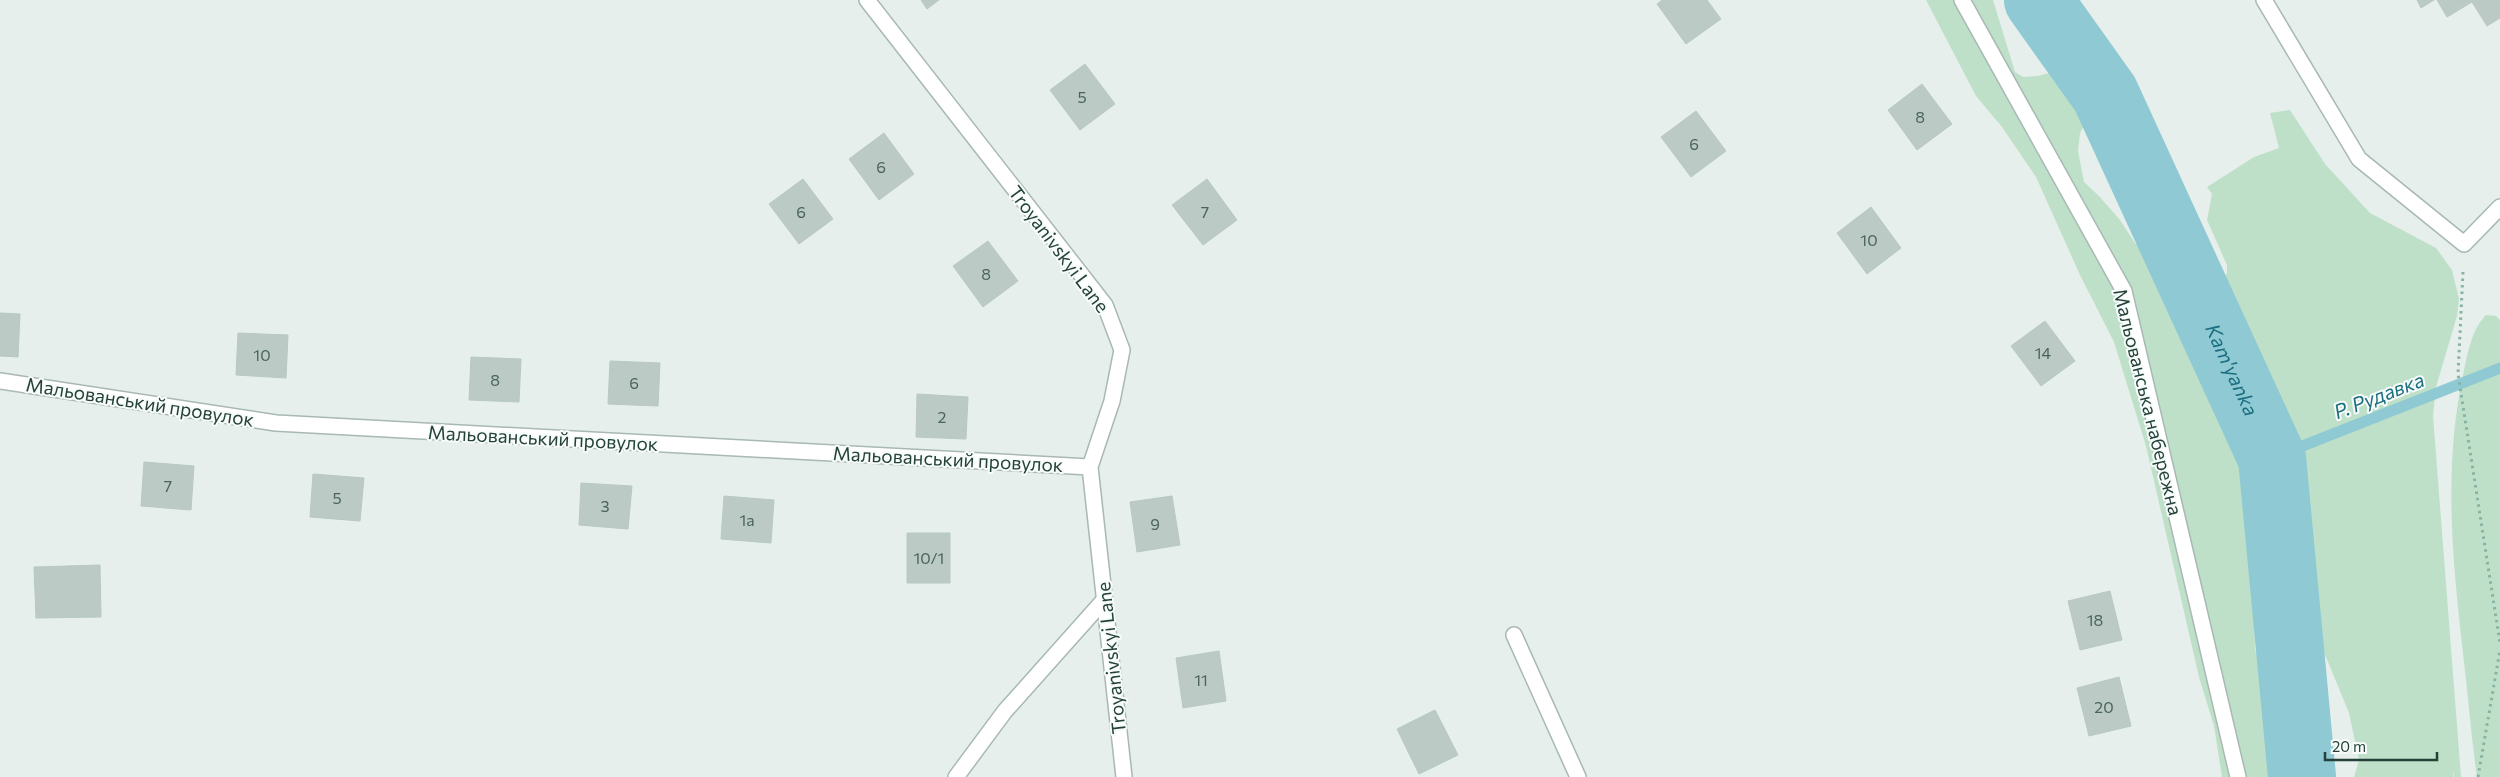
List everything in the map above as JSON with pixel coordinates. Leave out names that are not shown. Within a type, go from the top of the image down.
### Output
[{"type":"street","name":"Troyanivskyi Lane","points":[[867,0],[1105,305],[1122,350],[1112,401],[1090,467],[1124,777]]},
{"type":"street","name":"Мальованська набережна","points":[[1962,0],[2124,291],[2238,777]]},
{"type":"street","points":[[2264,0],[2359,159],[2464,244],[2500,207]]},
{"type":"street","name":"Мальованський провулок","points":[[0,380],[276,423],[1090,467]]},
{"type":"street","points":[[956,777],[1004,711],[1104,600]]},
{"type":"street","points":[[1514,635],[1578,777]]},
{"type":"path","points":[[2464,244],[2458,374],[2500,642]]},
{"type":"path","points":[[2478,777],[2500,650]]},
{"type":"green space","points":[[1926,0],[1993,0],[2015,72],[2023,77],[2061,73],[2074,80],[2087,100],[2087,119],[2080,133],[2078,151],[2084,182],[2120,220],[2135,243],[2154,264],[2171,291],[2203,365],[2223,400],[2242,461],[2252,556],[2255,649],[2289,777],[2222,777],[2214,726],[2199,677],[2146,446],[2114,342],[2080,275],[2036,177],[2002,127],[1976,96]]},
{"type":"green space","points":[[2290,110],[2325,164],[2370,213],[2436,248],[2452,270],[2459,299],[2457,316],[2436,387],[2433,416],[2461,777],[2454,777],[2453,771],[2453,777],[2354,777],[2359,760],[2349,713],[2326,657],[2296,603],[2294,584],[2302,558],[2297,464],[2290,430],[2280,404],[2258,364],[2221,284],[2227,273],[2227,265],[2207,220],[2212,194],[2207,187],[2254,157],[2279,148],[2270,113]]},
{"type":"green space","points":[[2486,315],[2496,316],[2500,320],[2500,777],[2477,777],[2453,547],[2452,476],[2457,406],[2471,341],[2477,327]]},
{"type":"building","points":[[921,0],[939,0],[927,9]]},
{"type":"building","points":[[1662,0],[1707,0],[1721,19],[1686,44],[1657,4]]},
{"type":"building","points":[[2417,0],[2434,0],[2421,8]]},
{"type":"building","points":[[2437,0],[2500,0],[2500,18],[2487,26],[2472,2],[2447,17]]},
{"type":"building","points":[[1085,64],[1115,104],[1080,130],[1050,90]]},
{"type":"building","points":[[1922,84],[1952,124],[1917,150],[1888,110]]},
{"type":"building","points":[[1696,111],[1726,151],[1691,177],[1661,137]]},
{"type":"building","points":[[884,133],[914,174],[879,200],[849,159]]},
{"type":"building","points":[[803,179],[833,219],[799,244],[769,204]]},
{"type":"building","points":[[1207,179],[1237,220],[1203,245],[1172,205]]},
{"type":"building","points":[[1871,207],[1901,248],[1867,274],[1837,233]]},
{"type":"building","points":[[988,241],[1018,281],[983,307],[953,266]]},
{"type":"building","points":[[0,313],[20,314],[18,357],[0,356]]},
{"type":"building","points":[[2045,321],[2075,361],[2041,386],[2011,346]]},
{"type":"building","points":[[238,333],[288,335],[286,378],[236,375]]},
{"type":"building","points":[[471,357],[521,359],[519,402],[469,400]]},
{"type":"building","points":[[610,361],[660,363],[658,406],[608,404]]},
{"type":"building","points":[[917,394],[968,397],[966,439],[916,437]]},
{"type":"building","points":[[144,462],[194,466],[191,510],[141,506]]},
{"type":"building","points":[[313,474],[364,478],[360,521],[310,517]]},
{"type":"building","points":[[581,483],[632,486],[628,529],[579,525]]},
{"type":"building","points":[[724,496],[774,500],[771,543],[721,539]]},
{"type":"building","points":[[1172,496],[1180,545],[1137,552],[1130,502]]},
{"type":"building","points":[[907,533],[950,533],[950,583],[907,583]]},
{"type":"building","points":[[100,565],[101,617],[36,618],[34,567]]},
{"type":"building","points":[[2110,591],[2122,640],[2080,650],[2068,601]]},
{"type":"building","points":[[1219,651],[1226,701],[1183,708],[1176,658]]},
{"type":"building","points":[[2119,677],[2131,726],[2089,736],[2077,688]]},
{"type":"building","points":[[1435,710],[1458,755],[1419,774],[1397,729]]},
{"type":"waterway","name":"Kam'yanka","points":[[2038,0],[2105,94],[2272,458],[2302,777]]},
{"type":"waterway","name":"Р. Рудавка","points":[[2272,458],[2500,368]]}]
